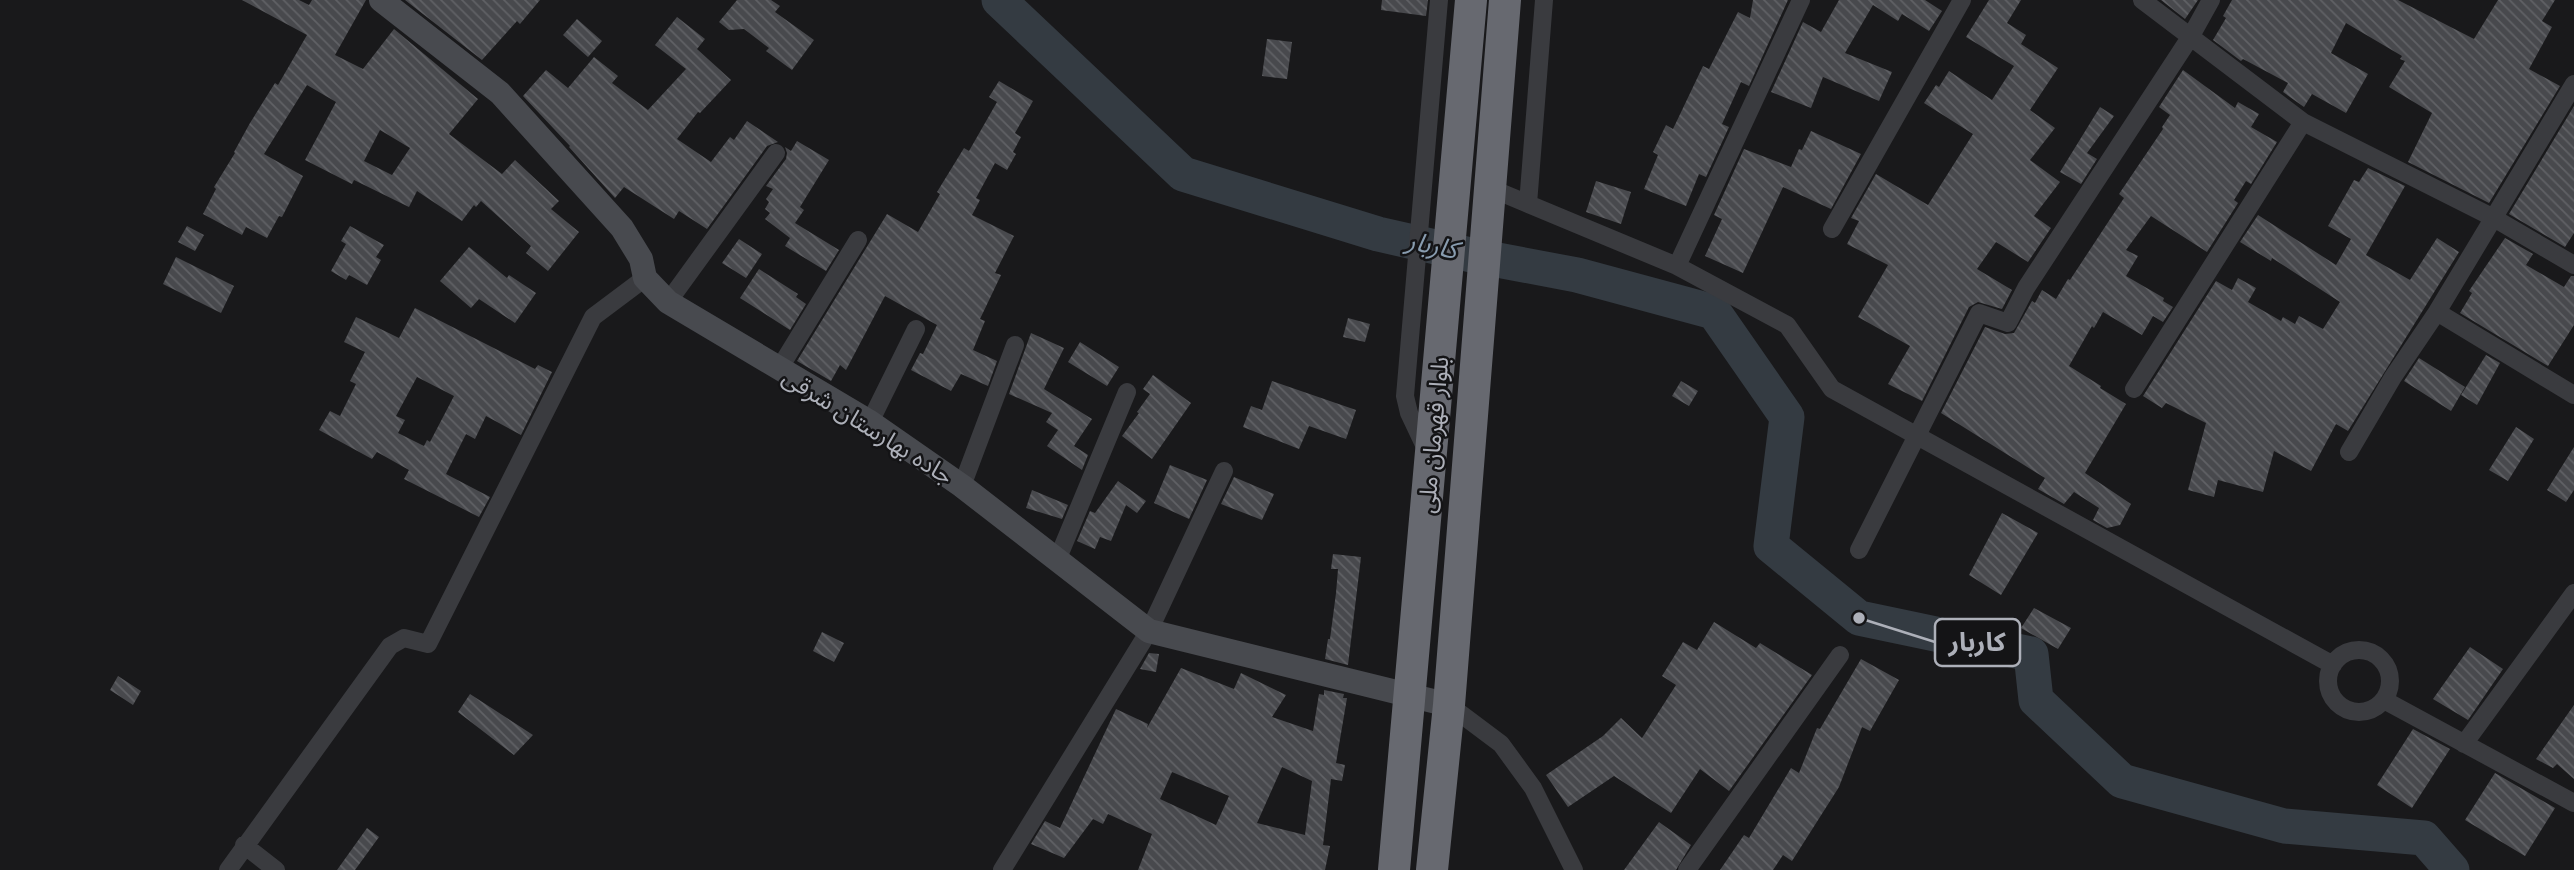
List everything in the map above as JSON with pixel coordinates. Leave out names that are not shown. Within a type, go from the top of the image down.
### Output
[{"type":"highway","name":"بلوار قهرمان ملی","points":[[1394,870],[1431,459],[1430,289],[1455,189],[1471,0]]},
{"type":"highway","name":"بلوار قهرمان ملی","points":[[1432,870],[1449,705],[1505,0]]},
{"type":"street","name":"جاده بهارستان شرقی","points":[[381,0],[500,93],[622,228],[641,259],[645,278],[668,302],[870,422],[962,486],[1149,631],[1449,705]]},
{"type":"street","points":[[1430,289],[1422,210],[1439,0]]},
{"type":"street","points":[[1528,204],[1544,0]]},
{"type":"street","points":[[1677,266],[1801,0]]},
{"type":"street","points":[[1832,229],[1962,0]]},
{"type":"street","points":[[2142,0],[2303,122],[2492,217],[2574,265]]},
{"type":"street","points":[[1859,550],[1979,313],[2008,323],[2026,288],[2191,36],[2211,0]]},
{"type":"street","points":[[2349,452],[2574,84]]},
{"type":"street","points":[[2134,389],[2303,122]]},
{"type":"street","points":[[668,302],[776,153]]},
{"type":"street","points":[[1490,198],[1528,204],[1677,266],[1787,325],[1832,389],[2333,665]]},
{"type":"street","points":[[779,369],[858,240]]},
{"type":"street","points":[[228,870],[390,646],[404,638],[428,644],[593,317],[645,278]]},
{"type":"street","points":[[2437,312],[2574,395]]},
{"type":"street","points":[[870,422],[916,329]]},
{"type":"street","points":[[962,486],[1016,345]]},
{"type":"street","points":[[1058,558],[1127,392]]},
{"type":"street","points":[[1002,870],[1149,631],[1224,471]]},
{"type":"street","points":[[2464,744],[2574,593]]},
{"type":"street","points":[[2358,650],[2377,655],[2389,671],[2389,691],[2384,700],[2375,708],[2366,711],[2355,712],[2345,708],[2331,694],[2329,684],[2333,665],[2339,657],[2358,650]]},
{"type":"street","points":[[1687,870],[1840,655]]},
{"type":"street","points":[[2384,700],[2574,803]]},
{"type":"street","points":[[1449,705],[1501,744],[1533,788],[1574,870]]},
{"type":"street","points":[[244,845],[276,870]]},
{"type":"building","points":[[242,0],[299,0],[309,5],[312,0],[366,0],[335,55],[363,69],[394,29],[478,99],[449,134],[502,174],[515,160],[559,201],[551,209],[579,232],[548,271],[526,253],[531,246],[481,201],[476,207],[474,205],[462,221],[417,191],[409,207],[354,180],[352,184],[305,160],[336,102],[307,85],[264,154],[303,176],[282,217],[279,216],[267,238],[246,227],[242,235],[203,214],[216,189],[214,187],[250,123],[275,83],[278,85],[307,35]],"holes":[[[380,130],[410,148],[392,175],[364,161]]]},
{"type":"building","points":[[405,0],[540,0],[520,24],[517,21],[482,60]]},
{"type":"building","points":[[737,0],[771,0],[780,6],[775,12],[814,40],[792,70],[766,51],[769,48],[744,29],[729,30],[719,22]]},
{"type":"building","points":[[1382,0],[1428,0],[1426,16],[1381,10]]},
{"type":"building","points":[[1753,0],[1788,0],[1749,86],[1741,82],[1722,124],[1729,127],[1706,177],[1699,174],[1686,206],[1644,189],[1658,155],[1653,152],[1666,125],[1673,129],[1703,66],[1709,69],[1738,12],[1750,18]]},
{"type":"building","points":[[1839,0],[1925,0],[1942,11],[1929,31],[1902,14],[1898,21],[1873,5],[1845,53],[1892,72],[1879,101],[1823,77],[1811,108],[1771,92],[1803,22],[1821,32]]},
{"type":"building","points":[[1989,0],[2021,0],[2007,23],[2026,35],[2021,44],[2058,68],[2030,110],[2055,128],[2030,160],[2060,182],[2034,216],[2051,228],[2028,262],[1996,242],[1977,269],[2012,290],[2002,309],[1978,302],[1969,307],[1922,401],[1888,384],[1910,346],[1858,317],[1888,265],[1847,244],[1859,221],[1851,218],[1876,174],[1928,205],[1973,134],[1924,103],[1949,71],[1992,100],[2014,66],[1966,37]]},
{"type":"building","points":[[2161,0],[2198,0],[2185,19]]},
{"type":"building","points":[[2232,0],[2398,0],[2474,39],[2498,0],[2555,0],[2542,21],[2552,27],[2529,69],[2560,86],[2489,203],[2408,162],[2432,113],[2389,87],[2405,61],[2400,59],[2402,56],[2346,23],[2331,53],[2368,74],[2346,113],[2312,94],[2304,107],[2283,92],[2288,83],[2243,59],[2241,61],[2213,40],[2226,18],[2223,16]]},
{"type":"building","points":[[677,17],[705,39],[697,49],[731,80],[700,113],[698,112],[677,139],[711,162],[730,137],[734,140],[747,121],[778,142],[767,146],[707,229],[679,211],[674,219],[624,187],[615,198],[523,96],[546,70],[568,88],[594,57],[618,76],[612,83],[648,110],[686,69],[655,45]]},
{"type":"building","points":[[577,19],[602,41],[588,57],[563,35]]},
{"type":"building","points":[[1267,39],[1292,42],[1287,79],[1262,76]]},
{"type":"building","points":[[2183,70],[2235,108],[2238,102],[2259,114],[2251,127],[2277,142],[2251,184],[2246,181],[2234,200],[2238,203],[2207,252],[2151,216],[2126,250],[2138,256],[2126,276],[2164,298],[2163,301],[2173,307],[2163,322],[2153,316],[2142,335],[2103,312],[2069,366],[2126,404],[2085,473],[2131,504],[2120,525],[2107,528],[2093,520],[2099,508],[2074,492],[2064,504],[2038,489],[2045,478],[1941,413],[1985,327],[2005,334],[2014,333],[2032,301],[2035,303],[2042,290],[2056,299],[2068,279],[2070,280],[2124,198],[2119,194],[2163,129],[2170,115],[2159,107]]},
{"type":"building","points":[[999,81],[1033,101],[1015,133],[1021,137],[1013,152],[1016,154],[1007,170],[995,163],[976,198],[980,200],[972,215],[1014,236],[995,273],[1001,275],[980,319],[985,321],[973,350],[997,361],[988,386],[961,374],[951,391],[911,370],[920,353],[923,354],[937,325],[885,296],[846,370],[840,365],[831,381],[797,361],[887,214],[918,232],[940,194],[937,192],[964,148],[969,151],[997,102],[989,97]]},
{"type":"building","points":[[2574,106],[2574,233],[2565,247],[2509,214]]},
{"type":"building","points":[[2100,107],[2114,116],[2087,153],[2097,159],[2081,184],[2060,172]]},
{"type":"building","points":[[1811,131],[1861,154],[1831,209],[1783,187],[1743,273],[1705,256],[1722,219],[1714,215],[1744,149],[1791,167]]},
{"type":"building","points":[[797,141],[829,160],[800,207],[804,210],[795,223],[839,250],[826,271],[785,246],[790,238],[765,219],[770,213],[765,209],[769,202],[766,199],[773,189],[766,186],[786,159],[785,147],[791,151]]},
{"type":"building","points":[[2368,168],[2405,186],[2366,255],[2410,280],[2437,238],[2459,252],[2348,431],[2336,424],[2311,471],[2274,451],[2263,492],[2218,480],[2214,497],[2188,490],[2206,423],[2166,403],[2162,408],[2143,396],[2216,281],[2232,290],[2238,278],[2256,288],[2248,302],[2281,321],[2283,317],[2295,324],[2299,316],[2323,329],[2340,302],[2272,258],[2271,261],[2240,242],[2258,215],[2336,265],[2351,239],[2328,226],[2354,180],[2359,182]]},
{"type":"building","points":[[1596,181],[1631,192],[1621,224],[1586,212]]},
{"type":"building","points":[[187,226],[204,235],[195,251],[178,242]]},
{"type":"building","points":[[350,226],[384,245],[376,257],[381,260],[367,285],[349,275],[346,280],[331,271],[346,244],[341,241]]},
{"type":"building","points":[[2505,238],[2533,254],[2526,265],[2564,287],[2571,276],[2574,276],[2574,325],[2548,366],[2460,313],[2472,293],[2469,291]]},
{"type":"building","points":[[739,239],[762,254],[746,278],[722,263]]},
{"type":"building","points":[[469,247],[507,278],[509,275],[536,293],[515,323],[479,299],[471,308],[440,281]]},
{"type":"building","points":[[176,257],[234,286],[221,313],[163,284]]},
{"type":"building","points":[[759,269],[798,294],[796,297],[806,304],[790,330],[740,298]]},
{"type":"building","points":[[415,308],[535,369],[538,365],[552,372],[521,435],[486,416],[475,439],[466,434],[446,474],[490,497],[479,517],[404,479],[409,470],[377,452],[372,459],[319,430],[330,411],[340,416],[356,384],[350,381],[365,352],[344,342],[356,317],[399,338]],"holes":[[[417,377],[454,396],[430,442],[427,440],[424,446],[398,433],[405,420],[396,416]]]},
{"type":"building","points":[[1348,318],[1370,324],[1365,342],[1343,337]]},
{"type":"building","points":[[1031,333],[1064,348],[1044,389],[1092,419],[1074,446],[1088,455],[1082,470],[1047,446],[1058,430],[1046,422],[1052,413],[1009,394]]},
{"type":"building","points":[[1080,342],[1119,367],[1107,386],[1068,362]]},
{"type":"building","points":[[2486,355],[2500,363],[2477,405],[2461,395]]},
{"type":"building","points":[[2419,358],[2465,387],[2451,411],[2404,381]]},
{"type":"building","points":[[1153,375],[1191,403],[1152,459],[1122,436],[1150,394],[1143,389]]},
{"type":"building","points":[[1272,381],[1356,410],[1346,439],[1309,426],[1299,449],[1243,427],[1251,406],[1262,410]]},
{"type":"building","points":[[1681,381],[1698,391],[1689,406],[1672,396]]},
{"type":"building","points":[[2516,427],[2534,439],[2508,481],[2489,470]]},
{"type":"building","points":[[2574,447],[2574,490],[2566,502],[2547,490]]},
{"type":"building","points":[[1170,465],[1207,480],[1189,519],[1154,503]]},
{"type":"building","points":[[1234,477],[1274,494],[1262,520],[1221,504]]},
{"type":"building","points":[[1118,481],[1146,501],[1137,513],[1126,505],[1111,541],[1100,537],[1095,549],[1077,541],[1090,511],[1095,513]]},
{"type":"building","points":[[1032,490],[1068,505],[1062,519],[1026,508]]},
{"type":"building","points":[[2002,513],[2038,533],[2001,595],[1969,575]]},
{"type":"building","points":[[1333,554],[1361,557],[1348,665],[1325,659],[1338,569],[1331,569]]},
{"type":"building","points":[[2034,608],[2071,628],[2058,649],[2021,628]]},
{"type":"building","points":[[1714,622],[1756,648],[1760,643],[1812,675],[1729,791],[1700,769],[1671,813],[1614,776],[1568,807],[1546,775],[1603,736],[1621,718],[1642,738],[1676,685],[1662,676],[1683,642],[1697,650]]},
{"type":"building","points":[[822,632],[844,643],[834,662],[813,651]]},
{"type":"building","points":[[2470,647],[2503,669],[2468,720],[2433,699]]},
{"type":"building","points":[[1149,653],[1159,654],[1156,672],[1140,669]]},
{"type":"building","points":[[1861,659],[1899,680],[1870,731],[1862,727],[1839,787],[1792,861],[1783,855],[1773,870],[1720,870],[1744,835],[1749,838],[1791,768],[1799,773],[1817,728],[1820,729]]},
{"type":"building","points":[[1181,668],[1234,689],[1241,673],[1286,695],[1272,717],[1313,731],[1319,694],[1324,695],[1324,690],[1344,694],[1343,698],[1347,698],[1336,763],[1345,765],[1342,781],[1331,779],[1323,845],[1330,846],[1325,870],[1138,870],[1152,834],[1108,814],[1103,824],[1093,819],[1064,858],[1031,844],[1045,821],[1060,828],[1116,709],[1148,724],[1147,728]],"holes":[[[1282,767],[1312,781],[1305,835],[1257,823]],[[1172,772],[1229,796],[1216,825],[1160,799]]]},
{"type":"building","points":[[118,676],[141,691],[133,705],[110,690]]},
{"type":"building","points":[[470,694],[533,735],[514,755],[458,712]]},
{"type":"building","points":[[2574,705],[2574,779],[2557,764],[2553,768],[2536,759]]},
{"type":"building","points":[[2413,729],[2450,749],[2412,808],[2377,785]]},
{"type":"building","points":[[2495,773],[2555,808],[2525,856],[2465,820]]},
{"type":"building","points":[[1659,822],[1691,845],[1676,870],[1624,870]]},
{"type":"building","points":[[367,828],[379,837],[355,870],[337,870]]},
{"type":"waterway","name":"کاربار","points":[[999,0],[1183,174],[1378,234],[1577,275],[1714,312],[1787,417],[1771,546],[1859,618],[2031,654],[2036,700],[2122,781],[2284,826],[2424,838],[2452,870]]},
{"type":"place","name":"کاربار","points":[[1859,618]]}]
